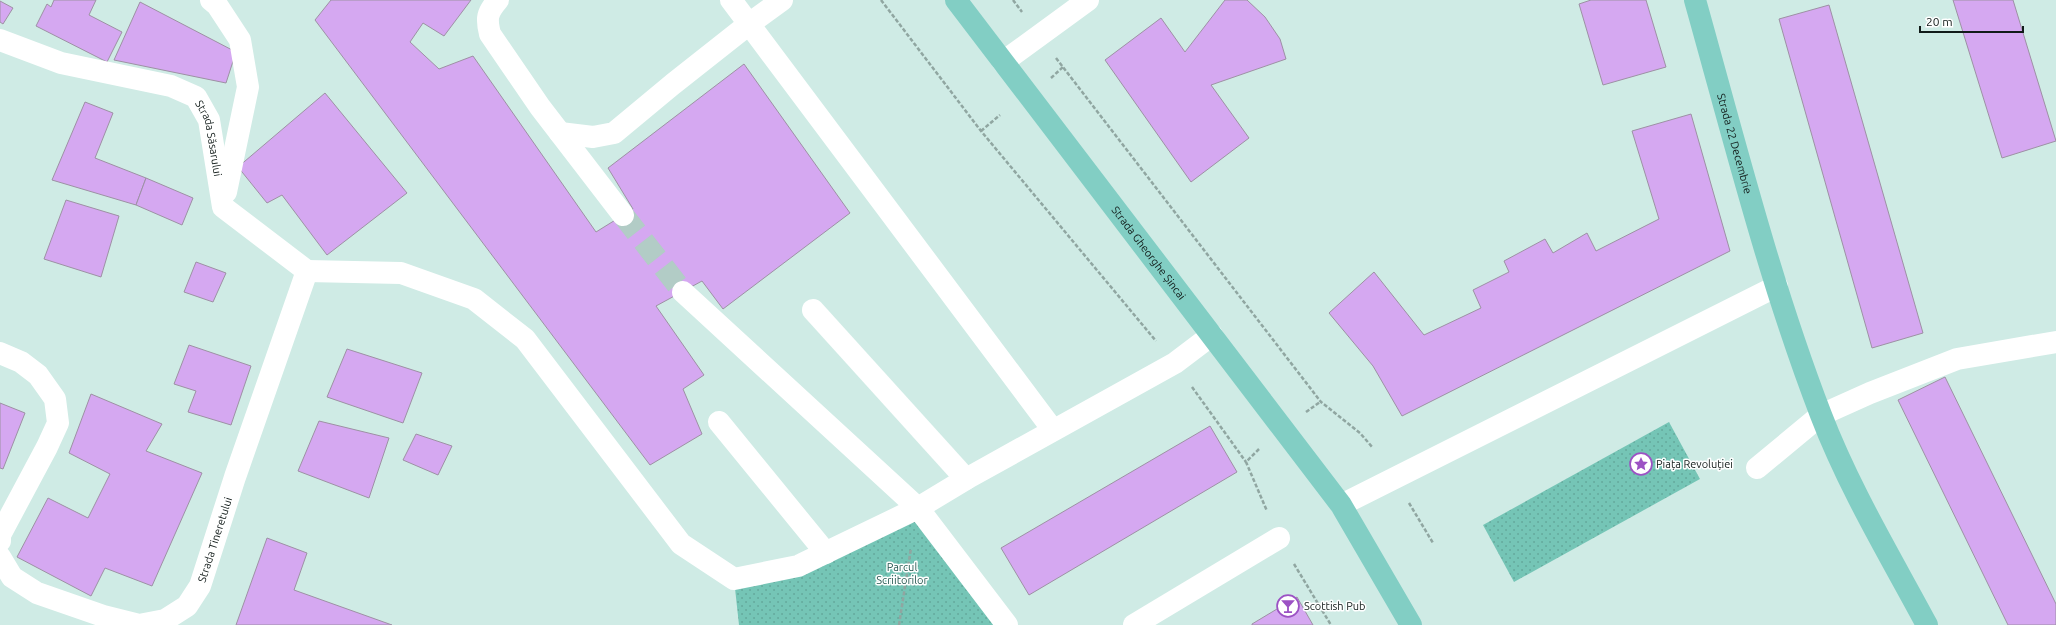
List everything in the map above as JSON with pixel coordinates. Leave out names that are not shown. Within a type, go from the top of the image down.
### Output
[{"type":"main road","name":"Strada Gheorghe Șincai","points":[[956,0],[1341,505]]},
{"type":"main road","name":"Strada 22 Decembrie","points":[[1695,0],[1776,286]]},
{"type":"main road","points":[[1776,286],[1821,415],[1854,488],[1927,625]]},
{"type":"main road","points":[[1341,505],[1411,625]]},
{"type":"street","points":[[211,0],[217,5],[240,40],[248,87],[223,207],[307,271],[402,272],[474,298],[525,339],[681,544],[734,579],[798,566],[918,508],[966,479],[1175,363],[1212,336]]},
{"type":"street","points":[[498,0],[488,11],[490,34],[560,133],[623,215]]},
{"type":"street","points":[[731,0],[1053,430]]},
{"type":"street","points":[[560,133],[593,137],[614,133],[673,84],[782,0]]},
{"type":"street","points":[[1003,62],[1088,0]]},
{"type":"street","name":"Strada Săsarului","points":[[0,40],[61,63],[171,86],[196,97],[209,120],[223,207]]},
{"type":"street","name":"Strada Tineretului","points":[[0,557],[12,577],[37,593],[103,616],[139,625],[165,620],[187,606],[200,586],[235,477],[307,271]]},
{"type":"street","points":[[1341,505],[1776,286]]},
{"type":"street","points":[[683,292],[918,508],[1007,625]]},
{"type":"street","points":[[813,310],[966,479]]},
{"type":"street","points":[[1757,468],[1821,415],[1877,390],[1957,360],[2056,342]]},
{"type":"street","points":[[0,353],[21,362],[38,375],[55,399],[58,423],[47,447],[0,535],[0,541]]},
{"type":"street","points":[[718,422],[826,553]]},
{"type":"street","points":[[1134,625],[1279,538]]},
{"type":"path","points":[[881,0],[981,131],[1175,363],[1246,462]]},
{"type":"path","points":[[1013,0],[1320,402],[1360,432],[1373,448]]},
{"type":"path","points":[[1051,78],[1063,67]]},
{"type":"path","points":[[981,131],[1000,116]]},
{"type":"path","points":[[1306,412],[1320,402]]},
{"type":"path","points":[[1407,500],[1433,543]]},
{"type":"path","points":[[899,625],[918,508]]},
{"type":"green space","points":[[1669,422],[1700,479],[1514,582],[1483,525]]},
{"type":"green space","name":"Parcul Scriitorilor","points":[[918,508],[1007,625],[739,625],[734,579]]},
{"type":"building","points":[[54,0],[96,0],[89,15],[122,32],[107,62],[36,26],[47,4],[51,7]]},
{"type":"building","points":[[331,0],[471,0],[444,36],[423,23],[410,42],[439,69],[473,56],[596,232],[633,209],[608,168],[744,64],[850,213],[723,309],[702,281],[656,306],[704,375],[683,389],[702,434],[650,465],[315,20]]},
{"type":"building","points":[[1225,0],[1247,0],[1265,17],[1280,39],[1286,59],[1211,85],[1249,138],[1191,182],[1105,60],[1161,18],[1185,52]]},
{"type":"building","points":[[1591,0],[1646,0],[1666,67],[1603,85],[1579,4]]},
{"type":"building","points":[[1953,0],[2013,0],[2056,141],[2002,158]]},
{"type":"building","points":[[0,1],[13,8],[3,24],[0,22]]},
{"type":"building","points":[[140,2],[236,52],[226,83],[114,60]]},
{"type":"building","points":[[1829,5],[1923,333],[1872,348],[1779,19]]},
{"type":"building","points":[[325,93],[407,193],[327,255],[282,195],[267,203],[238,167]]},
{"type":"building","points":[[85,102],[113,113],[95,158],[146,178],[136,205],[52,180]]},
{"type":"building","points":[[1691,114],[1730,251],[1402,416],[1373,366],[1329,313],[1374,272],[1424,335],[1481,308],[1473,290],[1509,272],[1504,261],[1545,239],[1553,253],[1587,233],[1596,251],[1659,219],[1632,131]]},
{"type":"building","points":[[146,178],[193,198],[182,225],[136,205]]},
{"type":"building","points":[[66,200],[119,216],[101,277],[44,259]]},
{"type":"building","points":[[196,262],[226,273],[213,302],[184,292]]},
{"type":"building","points":[[189,345],[251,366],[231,425],[188,412],[196,391],[174,384]]},
{"type":"building","points":[[347,349],[422,373],[403,423],[327,397]]},
{"type":"building","points":[[1945,377],[2056,604],[2056,625],[2008,625],[1898,400]]},
{"type":"building","points":[[91,394],[162,424],[146,451],[202,473],[152,586],[105,568],[91,596],[17,557],[48,498],[88,518],[110,474],[69,453]]},
{"type":"building","points":[[0,403],[25,413],[3,469],[0,468]]},
{"type":"building","points":[[319,421],[389,438],[369,498],[298,471]]},
{"type":"building","points":[[1210,426],[1237,472],[1029,595],[1001,548]]},
{"type":"building","points":[[416,434],[452,446],[438,475],[403,460]]},
{"type":"building","points":[[267,538],[307,553],[294,590],[392,625],[236,625]]},
{"type":"building","points":[[1297,597],[1313,625],[1252,625],[1252,624]]},
{"type":"tunnel","points":[[623,215],[683,292]]},
{"type":"place","name":"Piața Revoluției","points":[[1641,464]]},
{"type":"place","name":"Scottish Pub","points":[[1288,606]]}]
